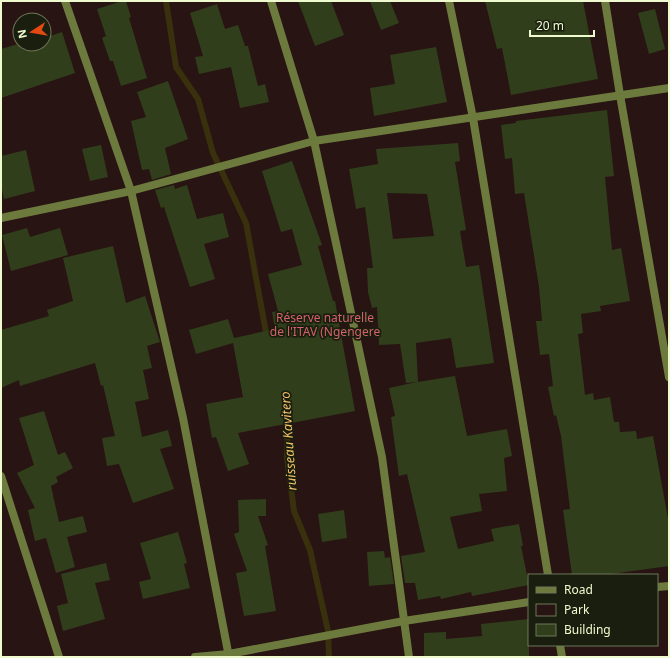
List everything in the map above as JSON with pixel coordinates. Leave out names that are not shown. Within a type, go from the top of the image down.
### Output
[{"type":"street","points":[[65,1],[131,191],[183,418],[229,655]]},
{"type":"street","points":[[271,1],[314,141],[382,457],[409,657]]},
{"type":"street","points":[[450,1],[474,118],[548,574]]},
{"type":"street","points":[[606,1],[620,95],[669,377]]},
{"type":"street","points":[[1,218],[131,191],[314,141],[669,88]]},
{"type":"street","points":[[1,476],[59,657]]},
{"type":"street","points":[[658,587],[669,586]]},
{"type":"street","points":[[195,657],[229,655],[404,621],[528,602]]},
{"type":"street","points":[[560,646],[562,657]]},
{"type":"green space","name":"Réserve naturelle de l'ITAV (Ngengere","points":[[1,1],[669,1],[669,657],[1,657]]},
{"type":"building","points":[[126,1],[131,17],[129,18],[147,78],[121,86],[113,61],[110,61],[102,38],[106,36],[97,9]]},
{"type":"building","points":[[298,1],[331,1],[344,35],[315,46]]},
{"type":"building","points":[[370,1],[390,1],[399,23],[381,30]]},
{"type":"building","points":[[485,1],[583,1],[598,79],[511,95],[502,48],[497,49]]},
{"type":"building","points":[[217,4],[225,29],[238,25],[245,46],[248,46],[258,86],[265,84],[269,102],[240,108],[231,67],[199,74],[195,57],[203,56],[190,13]]},
{"type":"building","points":[[655,9],[665,49],[649,54],[638,13]]},
{"type":"building","points":[[62,32],[75,73],[1,98],[1,49],[12,46],[12,52],[52,52],[52,35]]},
{"type":"building","points":[[436,47],[447,102],[374,116],[370,88],[395,84],[390,55]]},
{"type":"building","points":[[168,81],[188,139],[165,148],[171,174],[152,180],[149,169],[142,170],[131,121],[146,117],[137,92]]},
{"type":"building","points":[[607,110],[614,176],[605,177],[612,250],[621,248],[630,301],[600,306],[601,311],[581,314],[583,333],[578,334],[585,395],[593,393],[594,400],[610,397],[614,422],[619,422],[620,432],[636,431],[637,439],[653,436],[669,524],[669,566],[611,574],[572,574],[563,510],[570,509],[561,436],[556,415],[554,416],[548,387],[553,386],[549,354],[540,355],[536,321],[542,321],[539,287],[524,193],[515,194],[512,158],[505,159],[501,125],[516,123],[516,121]]},
{"type":"building","points":[[458,143],[460,161],[455,162],[466,230],[460,231],[466,267],[479,265],[494,363],[456,368],[451,338],[416,343],[418,382],[455,376],[467,436],[507,429],[512,456],[504,458],[507,491],[479,494],[482,511],[450,517],[458,549],[494,541],[491,529],[519,524],[523,546],[521,546],[528,585],[472,596],[471,592],[441,599],[440,596],[418,600],[415,583],[405,583],[401,556],[425,552],[407,474],[399,476],[391,417],[395,416],[389,388],[417,382],[406,383],[400,344],[379,345],[377,307],[372,308],[368,292],[367,268],[373,268],[365,207],[356,209],[349,169],[378,164],[376,149]],"holes":[[[387,193],[427,194],[434,236],[393,239]]]},
{"type":"building","points":[[101,145],[108,177],[90,181],[82,149]]},
{"type":"building","points":[[26,150],[35,191],[4,199],[1,185],[1,156]]},
{"type":"building","points":[[292,161],[322,245],[318,246],[333,301],[335,301],[355,411],[238,433],[249,464],[228,471],[216,437],[212,438],[206,404],[243,397],[233,343],[196,354],[189,330],[228,319],[234,338],[275,329],[272,312],[278,311],[268,274],[302,265],[292,229],[281,232],[262,171]]},
{"type":"building","points":[[174,185],[175,189],[187,185],[197,219],[223,213],[229,237],[204,244],[215,279],[190,287],[164,207],[161,208],[155,190]]},
{"type":"building","points":[[27,228],[30,237],[60,228],[68,255],[11,271],[2,235]]},
{"type":"building","points":[[113,246],[126,303],[145,296],[160,342],[147,346],[152,368],[143,370],[149,399],[135,402],[142,437],[168,430],[172,446],[160,449],[174,489],[133,503],[119,464],[107,466],[102,438],[115,436],[103,385],[101,386],[95,363],[20,386],[19,380],[1,388],[1,330],[49,316],[47,310],[73,301],[63,258]]},
{"type":"building","points":[[44,411],[58,455],[65,452],[73,468],[56,477],[58,482],[51,486],[59,522],[83,516],[87,532],[67,537],[75,567],[56,573],[46,538],[35,541],[28,510],[35,508],[17,473],[34,465],[19,418]]},
{"type":"building","points":[[266,499],[266,516],[258,516],[268,545],[265,546],[276,611],[244,616],[236,573],[247,571],[234,534],[239,532],[238,500]]},
{"type":"building","points":[[344,510],[347,538],[322,542],[318,514]]},
{"type":"building","points":[[178,532],[187,563],[184,564],[190,588],[143,599],[139,582],[151,579],[140,543]]},
{"type":"building","points":[[384,551],[385,558],[390,557],[394,584],[369,586],[367,552]]},
{"type":"building","points":[[106,563],[110,580],[95,583],[105,619],[63,631],[57,606],[68,603],[61,574]]},
{"type":"building","points":[[528,619],[529,657],[424,657],[424,633],[446,632],[446,639],[482,636],[481,624]]},
{"type":"waterway","name":"ruisseau Kavitero","points":[[166,1],[176,67],[198,99],[213,153],[246,223],[267,338]]},
{"type":"waterway","name":"ruisseau Kavitero","points":[[288,416],[287,457],[294,511],[310,550],[328,631],[329,657]]}]
